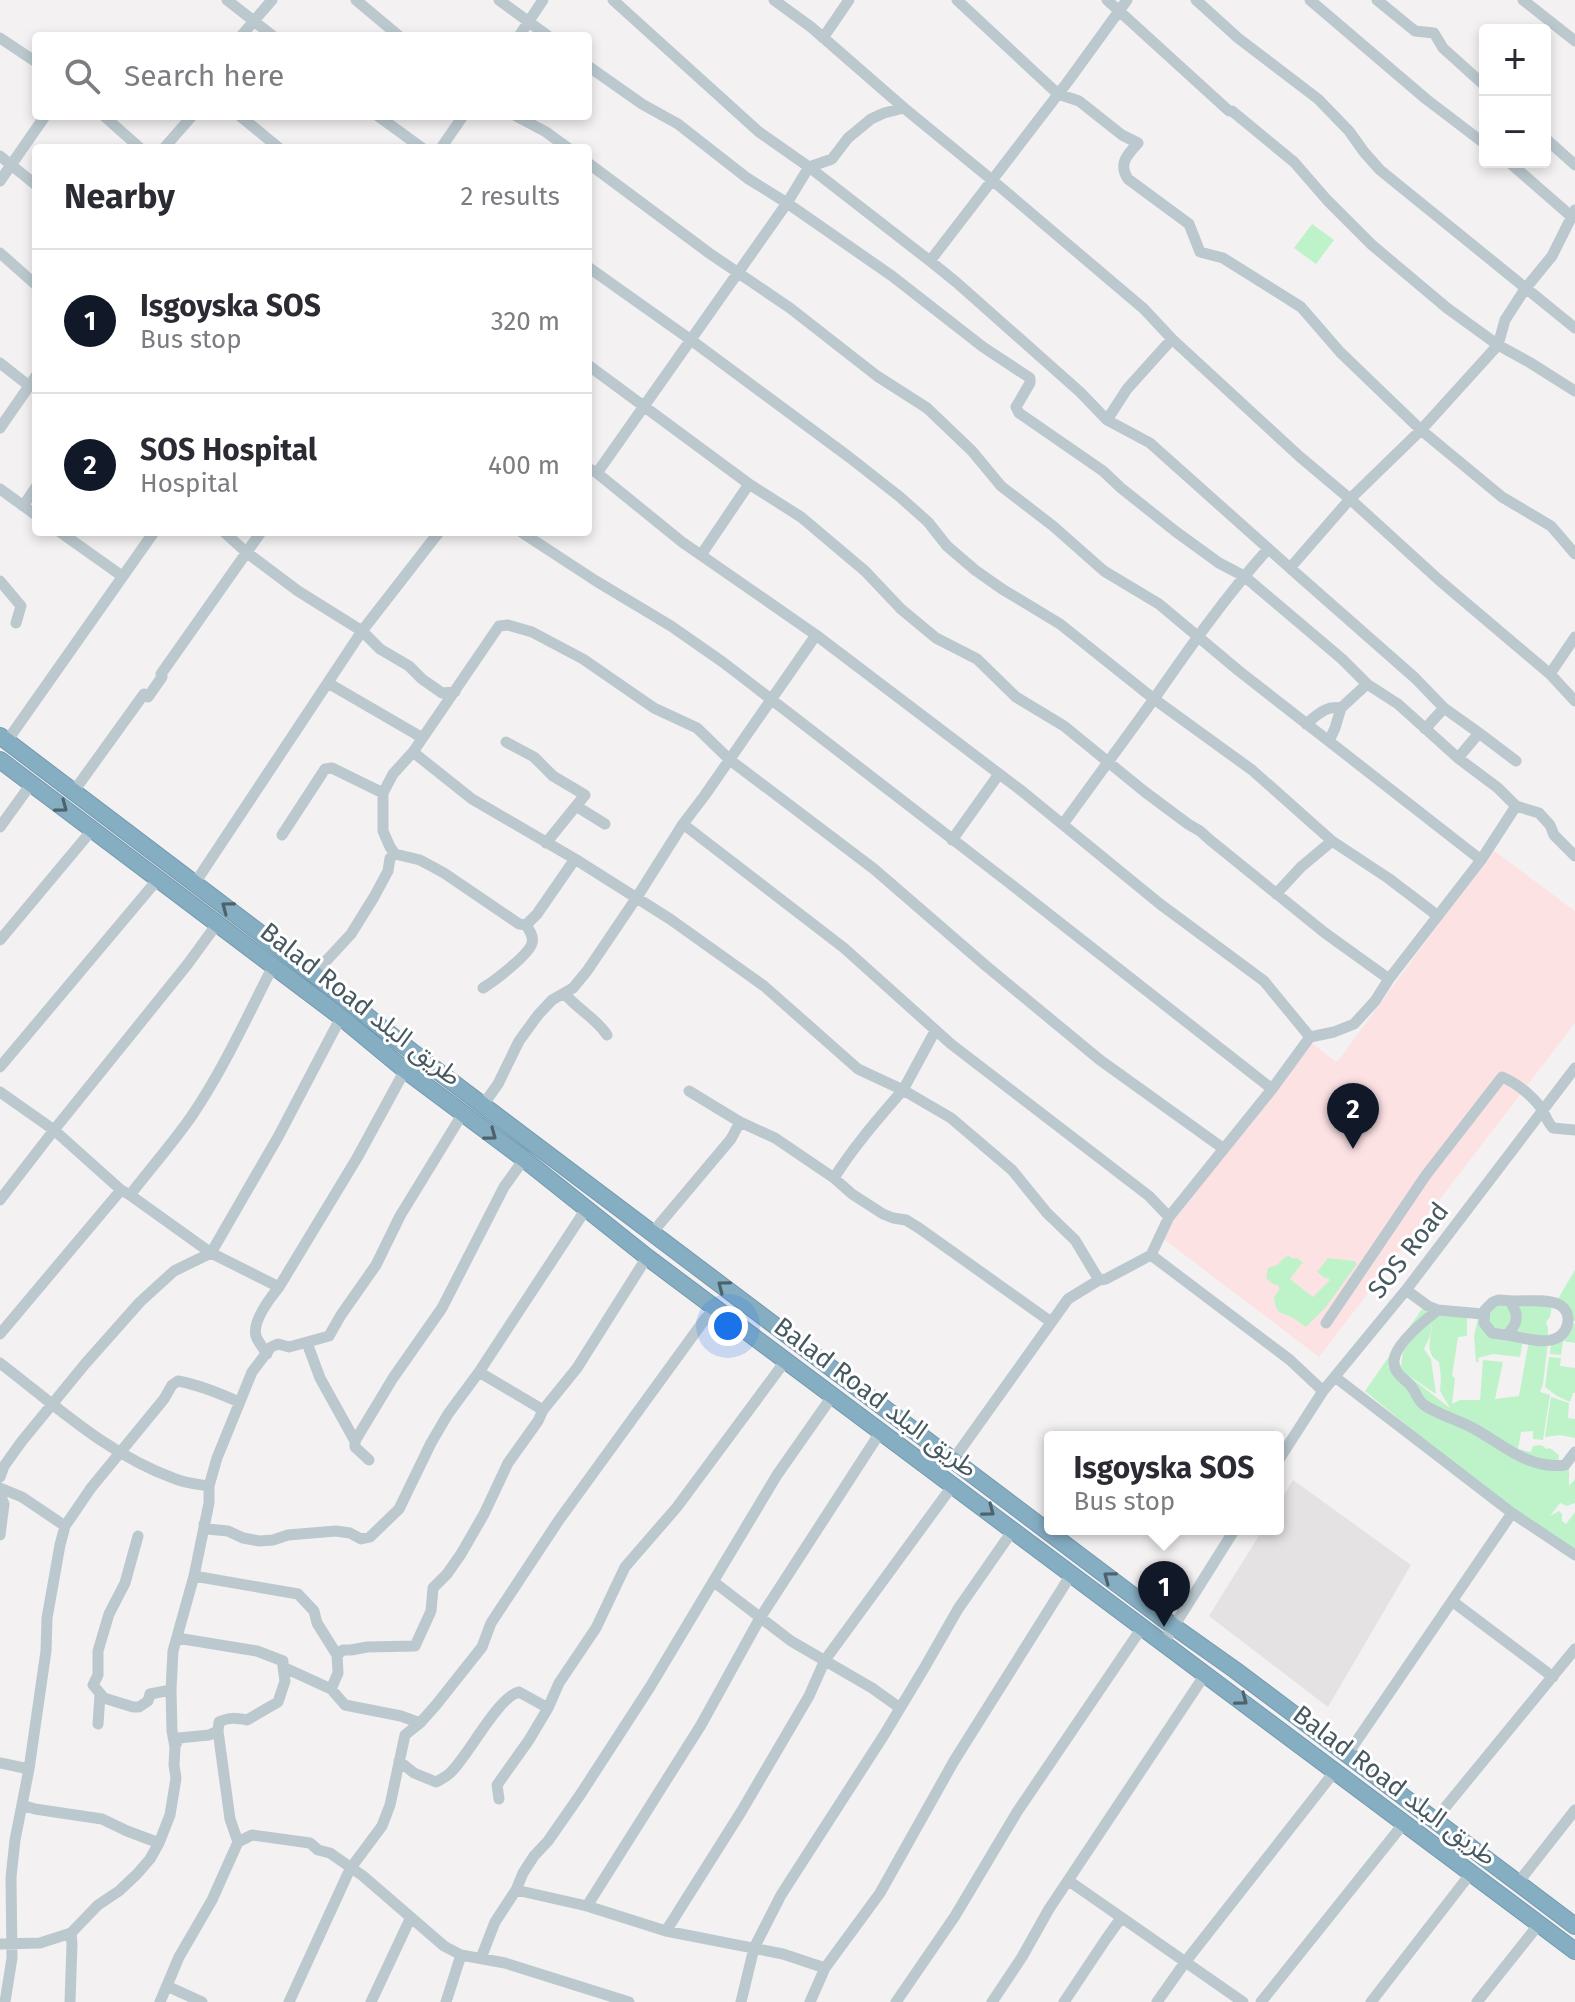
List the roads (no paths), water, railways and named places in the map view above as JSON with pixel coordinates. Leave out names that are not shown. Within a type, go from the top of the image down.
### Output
[{"type":"highway","name":"Balad Road طريق البلد","points":[[4,738],[415,1054],[1044,1529]]},
{"type":"highway","name":"Balad Road طريق البلد","points":[[0,760],[341,1017],[647,1257],[1575,1951]]},
{"type":"highway","name":"Balad Road طريق البلد","points":[[1052,1535],[1575,1926]]},
{"type":"street","points":[[227,0],[268,32]]},
{"type":"street","points":[[245,32],[272,0]]},
{"type":"street","points":[[356,0],[394,32]]},
{"type":"street","points":[[499,0],[543,32]]},
{"type":"street","points":[[522,32],[543,0]]},
{"type":"street","points":[[613,0],[759,132],[809,167],[956,282],[1080,392],[1107,420],[1150,443],[1415,678],[1444,708],[1516,761]]},
{"type":"street","points":[[774,0],[1144,309],[1172,339],[1299,456],[1550,674],[1575,701]]},
{"type":"street","points":[[823,38],[849,0]]},
{"type":"street","points":[[957,0],[1058,94],[1079,101],[1122,135],[1138,143],[1126,157],[1123,172],[1128,179],[1189,224],[1200,252],[1223,258],[1301,307],[1340,352],[1421,430],[1502,497],[1551,526],[1575,554]]},
{"type":"street","points":[[1107,0],[1229,111],[1255,128],[1294,162],[1372,245],[1447,308],[1498,345],[1575,391]]},
{"type":"street","points":[[930,261],[1127,0]]},
{"type":"street","points":[[1196,0],[1238,38],[1318,99],[1380,170],[1575,328]]},
{"type":"street","points":[[1310,0],[1426,99],[1479,139]]},
{"type":"street","points":[[1377,0],[1415,31],[1434,33],[1443,48],[1479,81]]},
{"type":"street","points":[[1523,0],[1575,41]]},
{"type":"street","points":[[0,38],[32,59]]},
{"type":"street","points":[[592,69],[642,104],[678,124],[747,178],[892,276],[983,347],[1030,378],[1016,407],[1019,413],[1103,471],[1219,563],[1244,576],[1367,684],[1398,704],[1516,806],[1539,813],[1554,835],[1575,856]]},
{"type":"street","points":[[904,108],[871,119],[848,138],[832,159],[809,167],[644,406],[592,470],[682,542],[816,635],[999,774],[1160,904],[1264,981],[1310,1037]]},
{"type":"street","points":[[0,181],[42,120]]},
{"type":"street","points":[[108,120],[136,144]]},
{"type":"street","points":[[168,144],[188,120]]},
{"type":"street","points":[[245,120],[274,144]]},
{"type":"street","points":[[384,120],[416,144]]},
{"type":"street","points":[[444,144],[460,120]]},
{"type":"street","points":[[524,120],[562,144]]},
{"type":"street","points":[[1551,143],[1575,165]]},
{"type":"street","points":[[0,156],[32,182]]},
{"type":"street","points":[[592,166],[790,308],[877,376],[927,408],[972,451],[1001,486],[1104,571],[1159,604],[1306,724],[1481,860]]},
{"type":"street","points":[[1290,568],[1350,499],[1421,430],[1498,345],[1505,320],[1552,256],[1574,214],[1516,168]]},
{"type":"street","points":[[0,253],[32,281]]},
{"type":"street","points":[[592,270],[900,497],[975,570],[1060,624],[1154,699],[1252,770],[1332,841],[1438,916]]},
{"type":"street","points":[[1107,420],[1127,389],[1172,339]]},
{"type":"street","points":[[0,363],[32,380],[0,428]]},
{"type":"street","points":[[592,368],[749,484],[801,517],[865,571],[901,609],[936,638],[977,659],[1016,697],[1064,726],[1325,933],[1389,979]]},
{"type":"street","points":[[701,555],[749,484]]},
{"type":"street","points":[[0,489],[32,512]]},
{"type":"street","points":[[23,506],[32,493]]},
{"type":"street","points":[[66,536],[122,576]]},
{"type":"street","points":[[4,738],[151,536]]},
{"type":"street","points":[[228,536],[298,591],[362,631],[380,649],[409,666],[442,693],[455,692]]},
{"type":"street","points":[[74,791],[144,694],[148,697],[156,687],[161,674],[258,536]]},
{"type":"street","points":[[195,883],[362,631],[436,536]]},
{"type":"street","points":[[527,536],[671,626],[772,699],[1272,1089]]},
{"type":"street","points":[[1063,824],[1197,636],[1268,549]]},
{"type":"street","points":[[0,581],[21,606],[16,623]]},
{"type":"street","points":[[483,988],[508,970],[530,947],[533,936],[526,925],[516,923],[444,873],[420,860],[395,854],[383,831],[383,793],[393,774],[413,752],[491,636],[499,626],[508,625],[532,632],[583,659],[654,708],[697,728],[730,760],[874,869],[1100,1060],[1224,1149]]},
{"type":"street","points":[[483,1105],[498,1084],[519,1041],[552,1000],[573,988],[587,971],[683,824],[816,635]]},
{"type":"street","points":[[1550,674],[1575,637]]},
{"type":"street","points":[[328,683],[421,737]]},
{"type":"street","points":[[1329,741],[1341,708],[1367,684]]},
{"type":"street","points":[[1306,724],[1326,708],[1341,708]]},
{"type":"street","points":[[1425,729],[1444,708]]},
{"type":"street","points":[[1458,758],[1479,733]]},
{"type":"street","points":[[506,742],[534,757],[553,776],[585,795],[546,843]]},
{"type":"street","points":[[413,752],[472,799],[637,897],[764,986],[858,1069],[951,1118],[1012,1170],[1047,1213],[1075,1240],[1099,1280]]},
{"type":"street","points":[[282,835],[325,769],[332,768],[383,793]]},
{"type":"street","points":[[952,840],[999,774]]},
{"type":"street","points":[[0,827],[31,784]]},
{"type":"street","points":[[576,806],[605,824]]},
{"type":"street","points":[[953,1460],[1068,1299],[1151,1255],[1169,1217],[1310,1037],[1354,1024],[1375,1001],[1481,860],[1516,806]]},
{"type":"street","points":[[683,824],[844,948],[935,1031],[1149,1196],[1169,1217]]},
{"type":"street","points":[[0,940],[92,830]]},
{"type":"street","points":[[1276,894],[1301,867],[1332,841]]},
{"type":"street","points":[[314,974],[351,934],[388,871],[390,858],[395,854]]},
{"type":"street","points":[[526,925],[575,859]]},
{"type":"street","points":[[0,1067],[158,879]]},
{"type":"street","points":[[0,1200],[217,924]]},
{"type":"street","points":[[0,1334],[190,1118],[233,1045],[273,966]]},
{"type":"street","points":[[564,993],[607,1035]]},
{"type":"street","points":[[0,1477],[4,1466],[85,1364],[140,1302],[174,1271],[211,1253],[278,1137],[341,1017]]},
{"type":"street","points":[[834,1178],[870,1127],[903,1090],[935,1031]]},
{"type":"street","name":"SOS Road","points":[[1284,1452],[1323,1391],[1406,1290],[1575,1068]]},
{"type":"street","points":[[267,1354],[256,1338],[256,1328],[265,1303],[279,1287],[357,1158],[405,1070]]},
{"type":"street","points":[[1326,1323],[1426,1175],[1502,1077],[1516,1085],[1543,1111],[1553,1128],[1575,1130]]},
{"type":"street","points":[[689,1091],[740,1122],[775,1138],[883,1214],[906,1220],[919,1228],[1051,1322]]},
{"type":"street","points":[[0,1092],[54,1130],[126,1192],[211,1253],[279,1287]]},
{"type":"street","points":[[6,1943],[40,1943],[71,1933],[98,1905],[137,1874],[159,1843],[175,1794],[171,1690],[173,1651],[194,1576],[209,1503],[209,1486],[239,1402],[252,1372],[271,1347],[278,1344],[289,1347],[329,1336],[376,1265],[400,1216],[463,1113]]},
{"type":"street","points":[[652,1233],[731,1139],[740,1122]]},
{"type":"street","points":[[355,1441],[393,1378],[442,1308],[504,1187],[524,1159]]},
{"type":"street","points":[[204,1524],[207,1529],[228,1531],[259,1541],[336,1531],[361,1539],[370,1537],[399,1509],[443,1424],[586,1209]]},
{"type":"street","points":[[1151,1255],[1290,1360],[1323,1391]]},
{"type":"street","points":[[337,1655],[343,1650],[367,1647],[415,1646],[431,1611],[433,1588],[461,1554],[508,1463],[543,1410],[577,1368],[647,1257]]},
{"type":"street","points":[[1406,1290],[1438,1310],[1483,1314]]},
{"type":"street","points":[[1507,1335],[1517,1319],[1512,1305],[1514,1301]]},
{"type":"street","points":[[1514,1301],[1554,1302],[1563,1306],[1569,1315],[1568,1327],[1560,1337],[1549,1341],[1496,1334],[1488,1329],[1483,1314],[1487,1306],[1493,1302],[1514,1301]]},
{"type":"street","points":[[289,2002],[350,1869],[382,1826],[390,1805],[405,1735],[420,1723],[482,1647],[491,1623],[559,1520],[716,1308]]},
{"type":"street","points":[[1438,1310],[1399,1347],[1394,1358],[1400,1376],[1410,1384],[1421,1403],[1537,1464],[1565,1465],[1575,1452]]},
{"type":"street","points":[[307,1343],[320,1378],[355,1441],[355,1447],[369,1460]]},
{"type":"street","points":[[499,1799],[497,1785],[529,1740],[559,1683],[596,1628],[625,1567],[677,1507],[786,1360]]},
{"type":"street","points":[[0,1363],[121,1454],[176,1480],[209,1486]]},
{"type":"street","points":[[479,1372],[543,1410]]},
{"type":"street","points":[[1335,1377],[1512,1513],[1575,1555]]},
{"type":"street","points":[[5,2002],[6,1943],[15,1840],[29,1769],[46,1651],[47,1618],[65,1526],[172,1385],[178,1381],[217,1391],[239,1402]]},
{"type":"street","points":[[481,1958],[495,1922],[523,1873],[580,1795],[714,1582],[777,1475],[833,1395]]},
{"type":"street","points":[[587,1906],[701,1725],[760,1618],[881,1431]]},
{"type":"street","points":[[666,1931],[794,1722],[825,1660],[953,1485]]},
{"type":"street","points":[[0,1488],[31,1503],[65,1526]]},
{"type":"street","points":[[0,1494],[4,1504],[0,1535]]},
{"type":"street","points":[[1347,1755],[1512,1513]]},
{"type":"street","points":[[741,2002],[754,1948],[781,1895],[900,1708],[958,1609],[1013,1530]]},
{"type":"street","points":[[1164,1642],[1231,1535]]},
{"type":"street","points":[[138,1536],[125,1583],[109,1614],[98,1651],[98,1675],[93,1685],[100,1695],[133,1707],[148,1701],[150,1694],[171,1690]]},
{"type":"street","points":[[810,2002],[825,1968],[880,1893],[954,1761],[1072,1573]]},
{"type":"street","points":[[194,1576],[298,1594],[314,1611],[317,1623],[337,1655],[338,1673],[331,1689]]},
{"type":"street","points":[[714,1582],[791,1641],[900,1708]]},
{"type":"street","points":[[1452,1601],[1553,1677]]},
{"type":"street","points":[[896,2002],[955,1916],[1017,1812],[1143,1626]]},
{"type":"street","points":[[177,1638],[257,1651],[283,1661],[285,1681],[278,1702],[247,1720],[227,1718],[219,1722],[230,1819],[238,1842]]},
{"type":"street","points":[[1434,1821],[1575,1649]]},
{"type":"street","points":[[283,1667],[331,1689],[345,1705],[420,1723]]},
{"type":"street","points":[[992,2002],[1049,1909],[1206,1673]]},
{"type":"street","points":[[399,1761],[414,1773],[436,1782],[450,1774],[511,1694],[519,1692],[548,1708]]},
{"type":"street","points":[[98,1724],[100,1695]]},
{"type":"street","points":[[175,1747],[179,1738],[218,1731]]},
{"type":"street","points":[[0,1763],[29,1769]]},
{"type":"street","points":[[1157,2002],[1335,1771]]},
{"type":"street","points":[[22,1805],[102,1819],[159,1843]]},
{"type":"street","points":[[1517,1884],[1575,1810]]},
{"type":"street","points":[[1261,2002],[1404,1823]]},
{"type":"street","points":[[160,2002],[179,1957],[212,1900],[238,1842],[252,1835],[310,1843],[318,1850],[330,1853],[444,1946],[461,1955],[505,1963],[629,2002]]},
{"type":"street","points":[[1371,2002],[1471,1873]]},
{"type":"street","points":[[1069,1881],[1243,2002]]},
{"type":"street","points":[[516,1890],[587,1906],[666,1931],[783,1954],[825,1968]]},
{"type":"street","points":[[1064,2002],[1121,1918]]},
{"type":"street","points":[[371,2002],[410,1919]]},
{"type":"street","points":[[1477,2002],[1539,1924]]},
{"type":"street","points":[[70,2002],[71,1933]]},
{"type":"street","points":[[446,2002],[461,1955]]},
{"type":"street","points":[[167,1986],[202,2002]]},
{"type":"place","name":"SOS Hospital","points":[[1353,1149]]},
{"type":"place","name":"Isgoyska SOS","points":[[1164,1627]]}]
